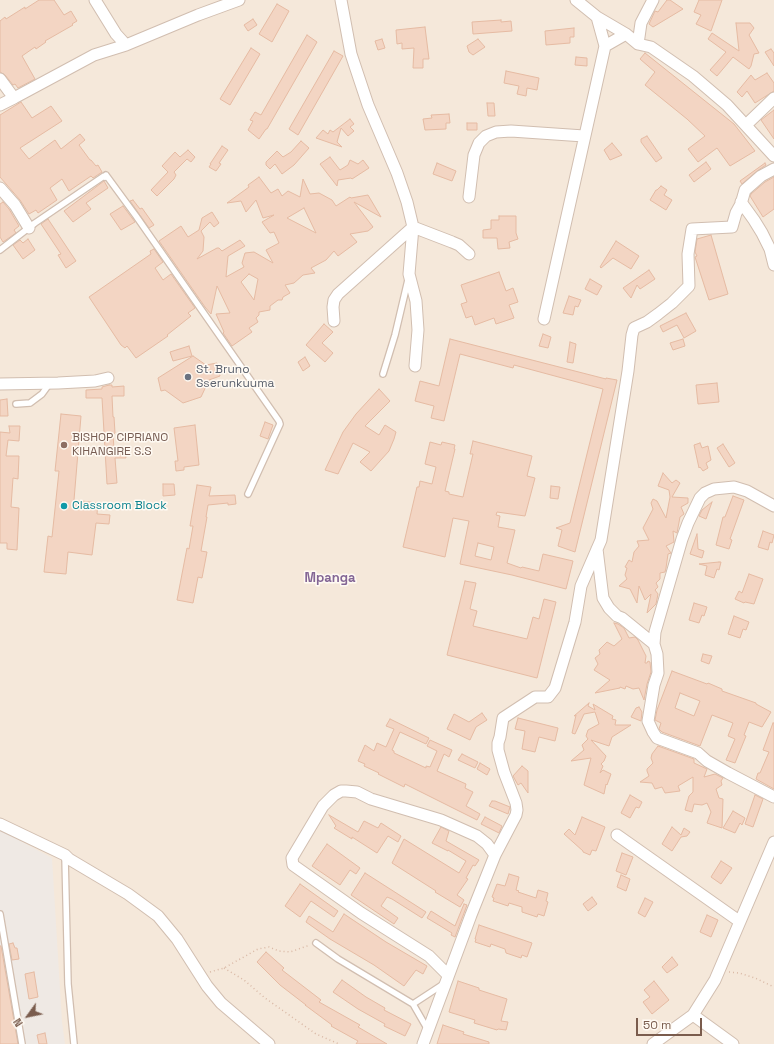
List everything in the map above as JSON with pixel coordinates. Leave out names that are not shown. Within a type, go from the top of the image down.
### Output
[{"type":"street","points":[[95,0],[116,34],[126,45]]},
{"type":"street","points":[[0,105],[94,56],[240,0]]},
{"type":"street","points":[[341,0],[351,54],[368,105],[397,173],[407,202],[413,227],[409,274],[416,301],[418,330],[415,366]]},
{"type":"street","points":[[576,0],[597,17],[626,34],[638,44],[651,47],[693,76],[727,105],[774,156]]},
{"type":"street","points":[[638,44],[641,23],[653,0]]},
{"type":"street","points":[[544,319],[605,46],[597,17]]},
{"type":"street","points":[[605,46],[626,34]]},
{"type":"street","points":[[0,79],[14,98]]},
{"type":"street","points":[[746,125],[774,98]]},
{"type":"street","points":[[469,197],[474,156],[479,142],[486,136],[496,132],[511,131],[584,136]]},
{"type":"street","points":[[423,1044],[446,979],[496,855],[514,820],[517,810],[498,750],[503,718],[535,697],[548,697],[555,688],[575,622],[581,586],[601,540],[611,484],[634,328],[647,322],[658,314],[672,303],[689,286],[688,254],[692,229],[732,227],[745,190],[761,176],[774,169]]},
{"type":"street","points":[[0,188],[15,205],[29,228]]},
{"type":"street","points":[[741,202],[762,233],[770,249],[774,265]]},
{"type":"street","points":[[413,227],[459,245],[469,254]]},
{"type":"street","points":[[334,321],[334,300],[338,294],[413,227]]},
{"type":"street","points":[[0,384],[95,381],[108,378]]},
{"type":"street","points":[[773,502],[734,487],[714,489],[705,493],[700,498],[682,539],[655,632],[654,644],[657,654],[658,673],[654,685],[648,721],[655,735],[660,739],[698,753],[707,761],[774,797]]},
{"type":"street","points":[[598,549],[603,598],[617,616],[622,618],[654,644]]},
{"type":"street","points":[[446,979],[429,956],[361,913],[293,864],[292,858],[323,806],[334,795],[341,791],[357,792],[371,798],[441,820],[477,836],[487,844],[496,855]]},
{"type":"street","points":[[0,824],[65,854],[69,859],[128,894],[158,916],[177,939],[206,986],[221,1003],[268,1044]]},
{"type":"street","points":[[617,835],[739,921]]},
{"type":"street","points":[[653,1044],[694,1015],[715,980],[774,842]]},
{"type":"street","points":[[694,1015],[733,1044]]},
{"type":"lane","points":[[0,250],[29,228],[106,175],[141,222],[279,421],[280,424],[248,494]]},
{"type":"lane","points":[[383,374],[395,336],[409,274]]},
{"type":"lane","points":[[16,404],[30,403],[42,394],[50,383]]},
{"type":"lane","points":[[65,854],[68,984],[74,1044]]},
{"type":"lane","points":[[0,914],[22,1044]]},
{"type":"lane","points":[[316,943],[338,959],[413,1004],[428,1030]]},
{"type":"lane","points":[[413,1004],[446,979]]},
{"type":"path","points":[[199,974],[224,968],[258,949],[269,947],[279,951],[290,952],[316,943]]},
{"type":"path","points":[[224,968],[244,980],[265,998],[316,1034],[339,1044]]},
{"type":"path","points":[[728,972],[739,973],[755,978],[774,987]]},
{"type":"shaded area","points":[[0,0],[774,0],[774,1044],[0,1044]]},
{"type":"shaded area","points":[[0,830],[52,858],[62,1022],[65,1044],[0,1044]]},
{"type":"building","points":[[39,0],[54,0],[64,15],[71,11],[77,21],[72,24],[73,25],[45,41],[46,42],[36,49],[35,47],[22,56],[35,79],[18,88],[0,72],[0,21],[25,7],[25,9]]},
{"type":"building","points":[[667,0],[670,0],[683,9],[653,27],[649,24],[655,11],[658,12]]},
{"type":"building","points":[[699,0],[722,0],[711,31],[696,24],[701,15],[694,12]]},
{"type":"building","points":[[277,4],[289,11],[272,42],[259,34]]},
{"type":"building","points":[[253,19],[257,25],[248,31],[244,25]]},
{"type":"building","points":[[501,20],[501,22],[511,21],[512,31],[473,34],[472,22]]},
{"type":"building","points":[[736,23],[750,23],[754,28],[749,35],[759,53],[754,54],[749,69],[733,57],[717,76],[710,70],[726,52],[708,39],[712,33],[739,51]]},
{"type":"building","points":[[425,27],[429,59],[423,59],[423,68],[413,68],[414,48],[402,49],[402,43],[397,44],[396,30]]},
{"type":"building","points":[[574,28],[574,37],[570,37],[570,43],[546,45],[545,31]]},
{"type":"building","points":[[307,35],[317,42],[267,129],[259,139],[248,130],[253,121],[250,120],[255,112],[261,115]]},
{"type":"building","points":[[382,39],[385,48],[378,50],[375,41]]},
{"type":"building","points":[[478,39],[485,47],[473,55],[469,52],[467,46]]},
{"type":"building","points":[[251,48],[260,54],[230,105],[220,99]]},
{"type":"building","points":[[771,49],[774,53],[774,66],[765,52]]},
{"type":"building","points":[[334,51],[343,56],[298,135],[289,129]]},
{"type":"building","points":[[645,53],[734,124],[755,151],[730,166],[717,148],[698,162],[688,149],[705,136],[687,119],[645,85],[655,72],[640,59]]},
{"type":"building","points":[[576,57],[587,58],[587,66],[575,65]]},
{"type":"building","points":[[506,71],[539,78],[537,90],[527,88],[526,96],[517,94],[519,86],[504,83]]},
{"type":"building","points":[[767,73],[774,83],[774,91],[755,103],[747,91],[742,97],[737,92],[751,75],[755,80]]},
{"type":"building","points":[[21,102],[32,118],[51,106],[62,121],[20,148],[29,159],[55,140],[61,149],[80,134],[85,140],[79,145],[90,160],[96,166],[98,165],[102,172],[93,178],[91,176],[69,191],[62,179],[50,188],[57,200],[38,213],[36,210],[29,214],[20,200],[0,177],[0,115]]},
{"type":"building","points":[[487,103],[494,103],[495,116],[488,116]]},
{"type":"building","points":[[774,110],[774,139],[761,120]]},
{"type":"building","points":[[449,114],[450,123],[446,123],[446,129],[425,130],[423,119],[432,118],[431,115]]},
{"type":"building","points":[[350,119],[354,124],[350,127],[354,131],[348,136],[341,128],[337,142],[342,147],[316,138],[323,130],[328,134],[330,130],[333,132]]},
{"type":"building","points":[[467,123],[477,123],[477,130],[467,130]]},
{"type":"building","points":[[647,136],[662,158],[656,162],[641,142],[641,139]]},
{"type":"building","points":[[301,141],[309,148],[294,165],[282,174],[275,164],[270,169],[266,165],[266,162],[277,151],[283,157],[291,152]]},
{"type":"building","points":[[612,143],[622,155],[610,160],[604,150]]},
{"type":"building","points":[[222,146],[228,150],[219,163],[221,164],[216,171],[209,167]]},
{"type":"building","points":[[188,150],[195,157],[191,162],[187,159],[174,172],[176,175],[174,179],[157,196],[151,190],[168,172],[162,166],[175,152],[180,157]]},
{"type":"building","points":[[330,157],[340,170],[348,165],[350,160],[358,164],[363,160],[369,168],[352,179],[338,180],[337,186],[320,164]]},
{"type":"building","points":[[706,162],[711,169],[694,182],[689,175]]},
{"type":"building","points":[[437,163],[456,171],[452,181],[433,174]]},
{"type":"building","points":[[765,163],[766,165],[742,184],[740,181]]},
{"type":"building","points":[[259,177],[271,193],[278,189],[282,196],[288,191],[300,197],[303,179],[310,194],[319,193],[332,200],[336,206],[350,197],[368,195],[381,217],[354,202],[373,227],[368,231],[350,234],[357,242],[338,256],[334,251],[326,260],[311,268],[315,273],[303,275],[294,283],[285,285],[290,293],[283,297],[282,300],[278,300],[270,306],[270,310],[259,312],[259,315],[256,318],[258,322],[249,328],[252,332],[232,346],[223,333],[224,332],[216,314],[230,313],[217,286],[211,314],[159,241],[181,226],[188,237],[199,230],[202,218],[212,212],[219,223],[214,227],[210,222],[201,231],[204,237],[203,251],[197,259],[217,248],[222,251],[240,240],[245,246],[228,256],[226,277],[244,267],[242,263],[245,253],[254,252],[273,263],[266,250],[279,243],[274,232],[270,233],[262,222],[274,215],[263,218],[256,200],[246,212],[241,201],[227,203],[249,187],[248,185]],"holes":[[[304,208],[316,233],[287,218]],[[249,274],[258,279],[254,300],[241,282]]]},
{"type":"building","points":[[774,177],[774,209],[763,217],[750,196],[765,182]]},
{"type":"building","points":[[104,181],[108,188],[86,203],[91,209],[73,222],[64,211]]},
{"type":"building","points":[[661,186],[667,190],[664,195],[672,200],[666,210],[650,200],[656,190]]},
{"type":"building","points":[[133,200],[140,209],[142,208],[154,225],[149,228],[130,201]]},
{"type":"building","points":[[3,202],[19,226],[14,230],[16,233],[3,242],[0,237],[0,204]]},
{"type":"building","points":[[123,206],[135,222],[121,230],[110,214]]},
{"type":"building","points":[[499,216],[516,216],[516,233],[518,239],[509,242],[510,248],[498,249],[497,238],[483,238],[483,230],[491,229],[491,220],[499,220]]},
{"type":"building","points":[[48,219],[76,261],[66,268],[58,255],[61,254],[41,224]]},
{"type":"building","points":[[711,235],[728,294],[709,300],[695,257],[697,256],[695,252],[697,239]]},
{"type":"building","points":[[28,239],[35,250],[23,259],[13,245],[20,240],[23,243]]},
{"type":"building","points":[[616,241],[639,256],[631,269],[613,258],[601,268],[600,267]]},
{"type":"building","points":[[154,249],[163,262],[155,268],[163,280],[171,274],[195,308],[188,313],[191,316],[167,335],[168,336],[136,358],[127,346],[125,348],[121,345],[89,297],[151,254],[150,251]]},
{"type":"building","points":[[649,270],[655,279],[640,289],[637,285],[631,298],[623,288]]},
{"type":"building","points":[[499,272],[506,291],[513,288],[518,302],[509,305],[514,318],[496,324],[494,318],[475,325],[472,316],[466,318],[461,304],[467,302],[461,285]]},
{"type":"building","points":[[590,279],[602,286],[597,295],[585,289]]},
{"type":"building","points":[[569,296],[581,300],[578,307],[575,306],[573,315],[563,313]]},
{"type":"building","points":[[686,313],[696,331],[684,338],[677,325],[663,332],[660,326]]},
{"type":"building","points":[[324,324],[333,332],[322,343],[333,353],[325,362],[306,345]]},
{"type":"building","points":[[543,334],[551,337],[548,348],[539,346]]},
{"type":"building","points":[[450,339],[606,379],[617,380],[575,552],[558,546],[562,530],[556,528],[570,523],[603,389],[514,365],[513,368],[460,354],[444,421],[431,418],[434,406],[415,401],[420,381],[439,386]]},
{"type":"building","points":[[683,339],[685,346],[673,350],[670,343]]},
{"type":"building","points":[[570,342],[576,344],[573,363],[567,362]]},
{"type":"building","points":[[189,346],[192,356],[173,361],[170,352]]},
{"type":"building","name":"St. Bruno Sserunkuuma","points":[[193,356],[206,365],[217,363],[220,376],[209,380],[201,397],[183,403],[165,390],[161,391],[158,378]]},
{"type":"building","points":[[305,357],[310,366],[303,371],[298,362]]},
{"type":"building","points":[[717,383],[719,402],[698,404],[696,385]]},
{"type":"building","points":[[112,385],[112,387],[124,386],[124,396],[112,396],[115,433],[113,434],[114,449],[125,449],[126,458],[115,458],[117,483],[107,484],[102,398],[86,398],[86,390],[102,389],[102,387]]},
{"type":"building","points":[[379,389],[390,401],[365,426],[379,435],[385,425],[396,432],[389,451],[371,471],[360,462],[370,452],[353,443],[338,474],[325,470],[343,432],[356,414]]},
{"type":"building","points":[[7,399],[8,416],[0,416],[0,400]]},
{"type":"building","points":[[61,414],[81,416],[74,500],[98,503],[97,514],[110,515],[109,524],[96,523],[92,555],[68,552],[66,574],[44,572],[48,536],[52,537],[59,471],[55,471]]},
{"type":"building","points":[[265,422],[273,425],[268,439],[260,436]]},
{"type":"building","points":[[195,425],[199,465],[184,467],[184,470],[176,471],[175,461],[178,461],[174,428]]},
{"type":"building","points":[[9,426],[20,426],[19,441],[8,440],[6,456],[19,456],[18,479],[13,478],[11,507],[19,508],[17,550],[7,549],[7,543],[0,543],[0,432],[10,433]]},
{"type":"building","points":[[473,441],[532,456],[527,476],[535,478],[525,516],[497,512],[496,515],[500,516],[498,527],[515,530],[507,563],[521,568],[539,571],[543,554],[573,561],[566,589],[512,575],[460,564],[469,521],[453,518],[445,557],[403,547],[417,487],[419,487],[420,481],[432,484],[436,467],[425,464],[430,442],[441,445],[442,442],[455,445],[445,491],[449,492],[449,494],[463,497],[473,454],[470,454]],"holes":[[[478,543],[494,547],[491,560],[475,556]]]},
{"type":"building","points":[[700,443],[702,448],[708,446],[711,460],[706,463],[708,468],[703,471],[700,467],[699,468],[694,445]]},
{"type":"building","points":[[723,444],[735,463],[729,467],[717,448]]},
{"type":"building","points":[[663,473],[672,483],[676,480],[680,483],[672,497],[688,498],[688,503],[681,507],[684,514],[680,517],[677,533],[673,531],[674,542],[666,546],[671,553],[668,554],[665,572],[660,573],[660,579],[656,583],[658,587],[655,590],[658,594],[656,604],[647,613],[651,594],[645,600],[639,586],[637,603],[630,589],[619,586],[627,579],[625,575],[627,568],[625,567],[629,560],[632,562],[634,552],[639,546],[637,541],[649,540],[643,528],[653,509],[651,503],[653,499],[657,501],[666,518],[670,497],[669,490],[658,486]]},
{"type":"building","points":[[163,484],[174,484],[175,495],[163,496]]},
{"type":"building","points":[[197,485],[211,487],[209,496],[235,495],[236,504],[228,505],[228,503],[208,505],[201,551],[207,552],[202,578],[198,577],[193,603],[177,600],[187,548],[189,549],[193,526],[190,526]]},
{"type":"building","points":[[551,486],[560,487],[558,499],[550,498]]},
{"type":"building","points":[[733,496],[744,500],[730,539],[732,540],[729,549],[716,545],[723,517],[725,517]]},
{"type":"building","points":[[712,502],[706,519],[699,516],[702,510]]},
{"type":"building","points":[[763,531],[774,535],[768,550],[758,547]]},
{"type":"building","points":[[697,534],[698,549],[704,551],[702,558],[690,554]]},
{"type":"building","points":[[721,562],[719,570],[717,569],[714,578],[705,575],[707,566],[699,564]]},
{"type":"building","points":[[749,574],[763,579],[754,604],[744,603],[735,599],[739,591],[742,593]]},
{"type":"building","points":[[465,581],[476,583],[470,609],[477,611],[473,626],[527,639],[533,617],[539,619],[544,599],[556,602],[537,678],[447,655]]},
{"type":"building","points":[[694,603],[707,607],[704,616],[702,615],[699,623],[689,620]]},
{"type":"building","points":[[734,616],[749,622],[746,630],[743,629],[740,638],[728,634]]},
{"type":"building","points":[[614,623],[624,628],[629,638],[635,637],[638,640],[646,656],[645,663],[648,661],[650,662],[651,672],[644,700],[639,688],[633,689],[626,686],[625,689],[620,687],[595,693],[610,680],[594,670],[598,664],[595,658],[600,654],[599,650],[607,642],[614,646],[622,639]]},
{"type":"building","points":[[703,654],[712,656],[709,664],[701,661]]},
{"type":"building","points":[[672,671],[707,684],[708,683],[722,689],[722,691],[756,703],[771,712],[762,727],[749,722],[744,735],[746,736],[735,763],[726,760],[735,739],[728,736],[733,723],[712,715],[700,746],[662,732],[659,729],[661,723],[655,720],[657,710]],"holes":[[[680,693],[700,701],[694,716],[675,708]]]},
{"type":"building","points":[[589,703],[588,706],[595,710],[593,704],[613,716],[612,719],[616,720],[615,725],[631,725],[612,737],[609,746],[591,740],[606,756],[601,764],[603,766],[600,773],[603,770],[611,774],[607,785],[606,784],[604,794],[584,785],[591,758],[571,761],[584,750],[582,745],[588,739],[586,736],[588,730],[599,724],[595,712],[584,714],[575,734],[572,733],[576,715],[574,716]]},
{"type":"building","points":[[639,707],[642,712],[641,721],[631,717],[636,708]]},
{"type":"building","points":[[482,713],[487,720],[476,727],[470,740],[447,729],[454,714],[469,722]]},
{"type":"building","points":[[518,718],[558,728],[555,741],[539,737],[535,752],[522,749],[525,731],[515,729]]},
{"type":"building","points":[[390,719],[429,738],[426,744],[400,732],[392,750],[394,753],[426,768],[426,766],[430,767],[437,751],[427,746],[430,740],[452,750],[449,757],[444,754],[437,771],[466,784],[465,788],[473,792],[466,806],[480,814],[477,820],[405,784],[404,787],[378,774],[379,773],[364,766],[365,764],[358,761],[365,745],[374,751],[377,743],[386,747],[394,729],[386,726]]},
{"type":"building","points":[[773,723],[774,789],[756,779],[769,752],[763,750]]},
{"type":"building","points":[[658,746],[694,759],[694,763],[707,769],[704,777],[715,774],[723,778],[721,781],[722,785],[716,789],[719,798],[723,799],[722,828],[707,823],[711,812],[707,803],[702,805],[694,804],[692,812],[685,810],[689,796],[693,792],[693,777],[678,786],[680,791],[665,793],[662,787],[655,789],[652,783],[640,782],[649,776],[647,769],[653,763],[651,758],[652,754]]},
{"type":"building","points":[[462,754],[478,762],[475,768],[458,760]]},
{"type":"building","points":[[480,763],[490,769],[487,775],[477,769]]},
{"type":"building","points":[[522,766],[528,771],[528,793],[521,783],[518,785],[513,776]]},
{"type":"building","points":[[630,795],[642,802],[639,808],[636,807],[630,818],[621,813]]},
{"type":"building","points":[[755,795],[763,799],[753,827],[745,824]]},
{"type":"building","points":[[492,801],[510,807],[508,814],[489,806]]},
{"type":"building","points":[[733,811],[745,818],[742,825],[740,823],[735,833],[723,828]]},
{"type":"building","points":[[329,815],[358,832],[364,821],[378,828],[381,823],[401,836],[398,842],[388,836],[377,853],[352,837],[352,839],[334,828],[336,826]]},
{"type":"building","points":[[485,817],[502,826],[499,833],[481,824]]},
{"type":"building","points":[[582,817],[605,827],[596,851],[592,850],[590,855],[583,852],[564,834],[569,829],[575,835]]},
{"type":"building","points":[[441,827],[449,831],[446,841],[479,860],[475,866],[473,865],[466,878],[468,879],[457,895],[464,900],[460,907],[392,863],[404,839],[459,873],[466,861],[448,850],[432,843]]},
{"type":"building","points":[[672,827],[681,835],[684,828],[690,832],[687,836],[681,837],[672,851],[662,844]]},
{"type":"building","points":[[327,844],[360,868],[356,874],[350,870],[340,885],[312,866]]},
{"type":"building","points":[[622,853],[633,857],[626,875],[616,871]]},
{"type":"building","points":[[721,861],[732,868],[721,884],[711,877]]},
{"type":"building","points":[[365,873],[426,912],[422,918],[387,897],[381,906],[398,918],[394,924],[351,895]]},
{"type":"building","points":[[509,874],[519,877],[516,890],[519,891],[518,892],[536,898],[538,890],[548,893],[546,901],[548,902],[544,916],[538,914],[537,917],[522,912],[522,907],[509,903],[508,906],[493,901],[494,898],[492,897],[497,884],[505,886]]},
{"type":"building","points":[[621,875],[630,879],[626,891],[617,887]]},
{"type":"building","points":[[300,884],[338,911],[334,917],[311,901],[300,917],[285,906]]},
{"type":"building","points":[[592,897],[597,904],[588,911],[583,904]]},
{"type":"building","points":[[645,898],[653,902],[645,917],[638,913]]},
{"type":"building","points":[[464,904],[467,905],[455,937],[451,935],[452,933],[427,918],[431,911],[455,926]]},
{"type":"building","points":[[344,914],[386,942],[427,966],[423,974],[416,970],[404,986],[306,922],[309,916],[333,932]]},
{"type":"building","points":[[707,915],[718,920],[711,937],[700,932]]},
{"type":"building","points":[[479,925],[532,943],[527,957],[522,955],[521,958],[506,953],[505,949],[491,944],[490,947],[475,942]]},
{"type":"building","points":[[13,943],[15,948],[17,948],[19,959],[12,960],[9,944]]},
{"type":"building","points":[[1,946],[18,1044],[0,1044]]},
{"type":"building","points":[[266,952],[284,968],[282,970],[321,1000],[319,1002],[360,1025],[358,1027],[387,1044],[356,1044],[358,1041],[331,1026],[332,1025],[280,985],[257,962]]},
{"type":"building","points":[[672,957],[678,965],[667,973],[662,967]]},
{"type":"building","points":[[34,972],[38,997],[29,999],[25,974]]},
{"type":"building","points":[[342,980],[385,1008],[384,1010],[411,1024],[405,1036],[384,1026],[385,1024],[358,1009],[333,992]]},
{"type":"building","points":[[458,981],[479,988],[479,990],[507,999],[501,1021],[508,1022],[506,1030],[497,1030],[474,1023],[475,1020],[449,1012]]},
{"type":"building","points":[[654,981],[669,1000],[652,1014],[643,1002],[650,997],[644,990]]},
{"type":"building","points":[[443,1025],[464,1032],[463,1034],[489,1042],[489,1044],[437,1044]]},
{"type":"building","points":[[45,1033],[47,1044],[39,1044],[37,1035]]},
{"type":"place","name":"St. Bruno Sserunkuuma","points":[[188,377]]},
{"type":"place","name":"BISHOP CIPRIANO KIHANGIRE S.S","points":[[64,445]]},
{"type":"place","name":"Classroom Block","points":[[64,506]]},
{"type":"district","name":"Mpanga","points":[[330,578]]}]
